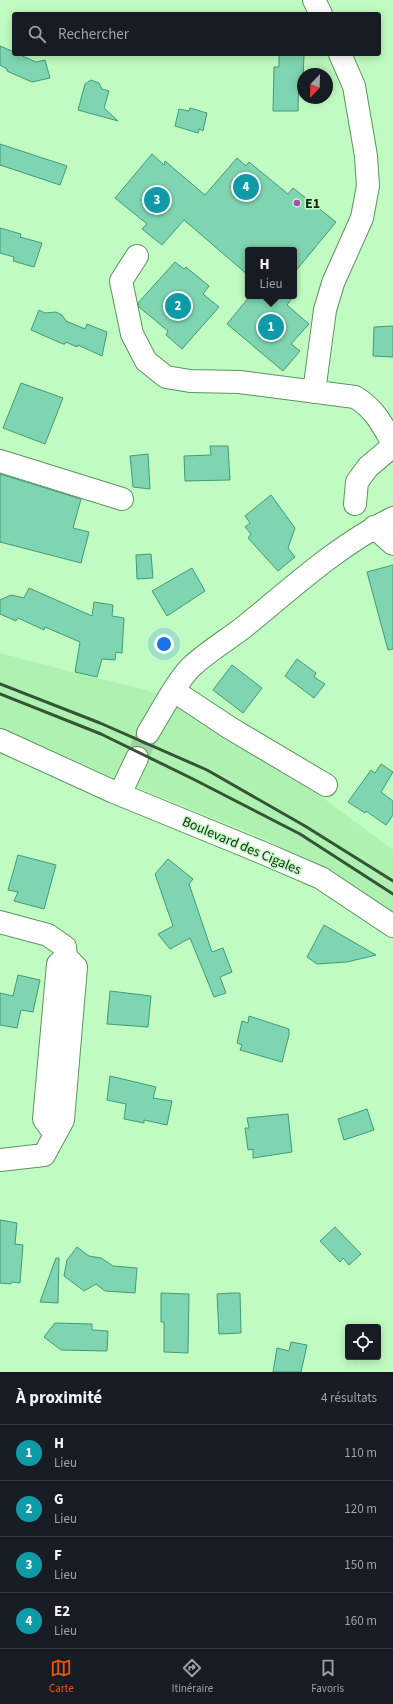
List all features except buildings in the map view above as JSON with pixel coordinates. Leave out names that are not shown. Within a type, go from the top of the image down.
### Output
[{"type":"street","points":[[314,0],[320,12]]},
{"type":"street","points":[[314,392],[325,310],[333,283],[362,218],[368,186],[366,156],[354,86],[341,56]]},
{"type":"street","points":[[137,256],[121,281],[132,334],[146,361],[166,377],[190,381],[239,382],[355,397],[367,404],[378,417],[393,445],[368,467],[357,482],[355,504]]},
{"type":"street","points":[[0,461],[122,499]]},
{"type":"street","points":[[148,733],[190,667],[239,631],[329,557],[374,527],[393,518]]},
{"type":"street","points":[[374,527],[393,544]]},
{"type":"street","points":[[174,690],[230,728],[326,785]]},
{"type":"street","name":"Boulevard des Cigales","points":[[0,740],[120,794],[320,878],[393,926]]},
{"type":"street","points":[[120,794],[137,758]]},
{"type":"street","points":[[0,922],[48,935],[65,947],[66,957],[58,964],[44,1119],[54,1133],[44,1155],[0,1160]]},
{"type":"shaded area","points":[[0,653],[139,688],[194,706],[295,777],[393,850],[393,914],[265,839],[143,790],[0,728]]},
{"type":"tunnel","points":[[137,758],[148,733]]},
{"type":"railway","points":[[0,684],[100,723],[207,770],[305,826],[393,881]]},
{"type":"railway","points":[[0,694],[101,734],[195,780],[300,834],[393,894]]},
{"type":"place","name":"E2","points":[[246,187]]},
{"type":"place","name":"F","points":[[157,200]]},
{"type":"place","name":"E1","points":[[297,203]]},
{"type":"place","name":"G","points":[[178,306]]},
{"type":"place","name":"H","points":[[271,327]]}]
